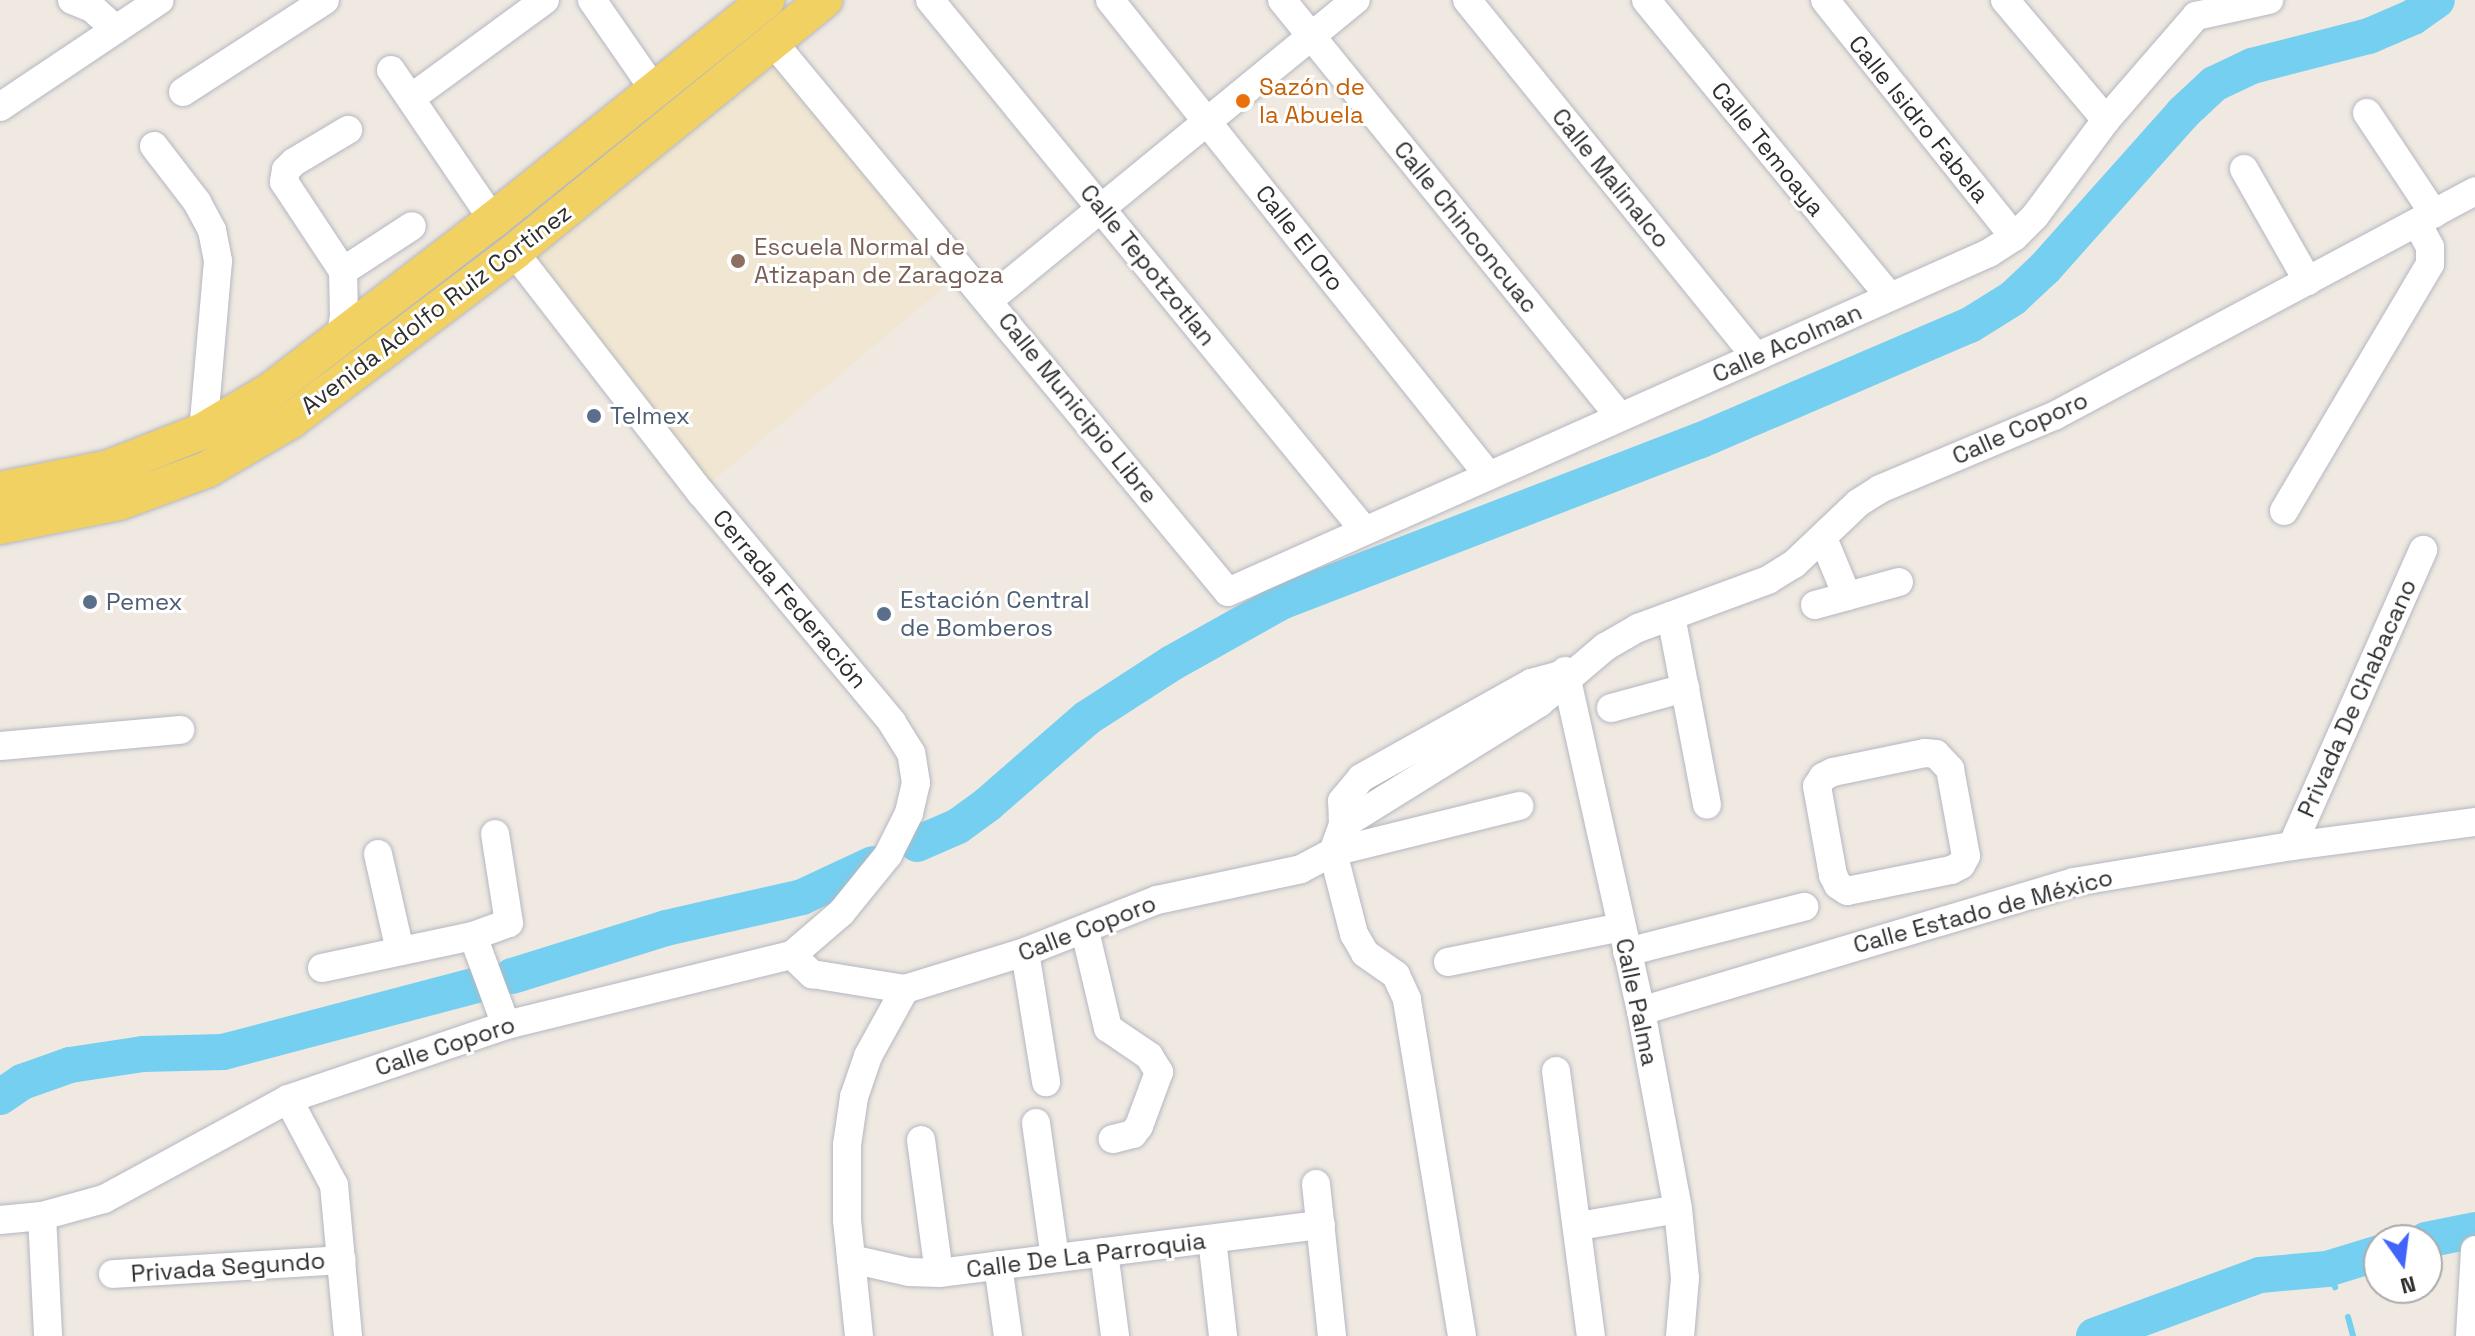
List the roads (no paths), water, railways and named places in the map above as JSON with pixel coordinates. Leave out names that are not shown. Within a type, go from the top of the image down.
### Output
[{"type":"main road","name":"Avenida Adolfo Ruiz Cortinez","points":[[0,490],[109,468],[203,431],[270,391],[340,341],[655,91],[763,18],[824,0]]},
{"type":"main road","name":"Avenida Adolfo Ruiz Cortinez","points":[[0,526],[119,502],[208,469],[290,421],[514,252],[763,18]]},
{"type":"main road","points":[[493,220],[514,252]]},
{"type":"street","points":[[72,0],[92,8],[115,29]]},
{"type":"street","points":[[0,107],[160,0]]},
{"type":"street","points":[[183,92],[325,0]]},
{"type":"street","points":[[411,98],[545,0]]},
{"type":"street","points":[[592,0],[655,91]]},
{"type":"street","name":"Calle Tepotzotlan","points":[[930,0],[1365,531]]},
{"type":"street","name":"Calle El Oro","points":[[1110,0],[1489,476]]},
{"type":"street","name":"Calle Chinconcuac","points":[[1282,0],[1620,417]]},
{"type":"street","points":[[989,300],[1356,0]]},
{"type":"street","name":"Calle Malinalco","points":[[1467,0],[1755,356]]},
{"type":"street","name":"Calle Temoaya","points":[[1646,0],[1890,297]]},
{"type":"street","name":"Calle Isidro Fabela","points":[[1825,0],[2014,237]]},
{"type":"street","points":[[2005,0],[2106,120]]},
{"type":"street","name":"Calle Acolman","points":[[1228,592],[1989,253],[2014,237],[2035,216],[2190,8],[2269,0]]},
{"type":"street","name":"Calle Municipio Libre","points":[[763,18],[1228,592]]},
{"type":"street","points":[[391,70],[493,220]]},
{"type":"street","points":[[2284,511],[2426,273],[2430,247],[2426,218],[2367,113]]},
{"type":"street","points":[[340,341],[344,315],[343,271],[284,182],[286,170],[294,162],[348,130]]},
{"type":"street","points":[[154,146],[205,216],[212,230],[218,261],[203,431]]},
{"type":"street","points":[[2244,169],[2308,281]]},
{"type":"street","name":"Calle Coporo","points":[[0,1220],[42,1216],[104,1199],[288,1099],[506,1025],[792,955],[812,974],[905,989],[1085,931],[1131,908],[1301,869],[1333,852],[1343,825],[1342,801],[1361,778],[1531,683],[1569,675],[1605,647],[1638,628],[1768,580],[1794,564],[1858,503],[1880,489],[2054,416],[2475,191]]},
{"type":"street","points":[[343,271],[412,226]]},
{"type":"street","name":"Cerrada Federación","points":[[514,252],[701,493],[892,722],[911,753],[916,783],[909,813],[888,855],[841,913],[792,955]]},
{"type":"street","points":[[1823,538],[1847,596]]},
{"type":"street","name":"Privada De Chabacano","points":[[2292,846],[2423,550]]},
{"type":"street","points":[[1815,605],[1899,582]]},
{"type":"street","points":[[1671,616],[1707,805]]},
{"type":"street","name":"Calle Palma","points":[[1569,675],[1641,1011],[1678,1209],[1685,1278],[1680,1336]]},
{"type":"street","points":[[1611,708],[1685,688]]},
{"type":"street","points":[[0,746],[180,730]]},
{"type":"street","points":[[1925,753],[1944,759],[1953,784],[1966,856],[1961,865],[1930,875],[1858,891],[1847,891],[1838,885],[1816,797],[1823,777],[1925,753]]},
{"type":"street","points":[[1462,1336],[1407,999],[1396,975],[1365,953],[1354,934],[1333,852],[1519,806]]},
{"type":"street","name":"Calle Estado de México","points":[[1641,1011],[2074,882],[2292,846],[2475,822]]},
{"type":"street","points":[[322,968],[473,936],[509,923],[495,834]]},
{"type":"street","points":[[378,854],[400,951]]},
{"type":"street","points":[[1930,875],[1940,921]]},
{"type":"street","points":[[1448,962],[1624,940],[1804,907]]},
{"type":"street","points":[[1085,931],[1108,1028],[1149,1056],[1159,1072],[1139,1126],[1133,1134],[1113,1139]]},
{"type":"street","points":[[473,936],[506,1025]]},
{"type":"street","points":[[1025,952],[1046,1082]]},
{"type":"street","points":[[859,1336],[847,1220],[847,1145],[854,1097],[868,1056],[905,989]]},
{"type":"street","points":[[1556,1071],[1579,1226],[1591,1336]]},
{"type":"street","points":[[288,1099],[331,1174],[348,1336]]},
{"type":"street","points":[[1036,1123],[1055,1258]]},
{"type":"street","points":[[921,1140],[939,1273]]},
{"type":"street","points":[[1316,1184],[1332,1336]]},
{"type":"street","points":[[1579,1226],[1678,1209]]},
{"type":"street","points":[[42,1216],[48,1336]]},
{"type":"street","name":"Calle De La Parroquia","points":[[851,1259],[909,1272],[939,1273],[1321,1225]]},
{"type":"street","points":[[1212,1239],[1223,1336]]},
{"type":"street","points":[[2471,1335],[2475,1250]]},
{"type":"street","points":[[1104,1252],[1115,1336]]},
{"type":"street","name":"Privada Segundo","points":[[113,1274],[342,1260]]},
{"type":"street","points":[[998,1265],[1008,1336]]},
{"type":"waterway","points":[[917,844],[958,826],[988,804],[1087,718],[1172,663],[1281,602],[1699,441],[1970,325],[2013,298],[2045,268],[2183,113],[2214,84],[2252,66],[2369,36],[2413,17],[2437,0]]},
{"type":"waterway","points":[[512,976],[666,928],[802,897],[873,864]]},
{"type":"waterway","points":[[0,1097],[22,1082],[70,1065],[143,1054],[223,1052],[480,984]]},
{"type":"waterway","points":[[2443,1237],[2475,1230]]},
{"type":"waterway","points":[[2094,1336],[2260,1275],[2327,1269],[2363,1258]]},
{"type":"waterway","points":[[2327,1269],[2335,1287]]},
{"type":"waterway","points":[[2348,1317],[2353,1336]]},
{"type":"place","name":"Sazón de la Abuela","points":[[1243,101]]},
{"type":"place","name":"Escuela Normal de Atizapan de Zaragoza","points":[[738,261]]},
{"type":"place","name":"Telmex","points":[[594,416]]},
{"type":"place","name":"Pemex","points":[[90,602]]},
{"type":"place","name":"Estación Central de Bomberos","points":[[884,614]]}]
